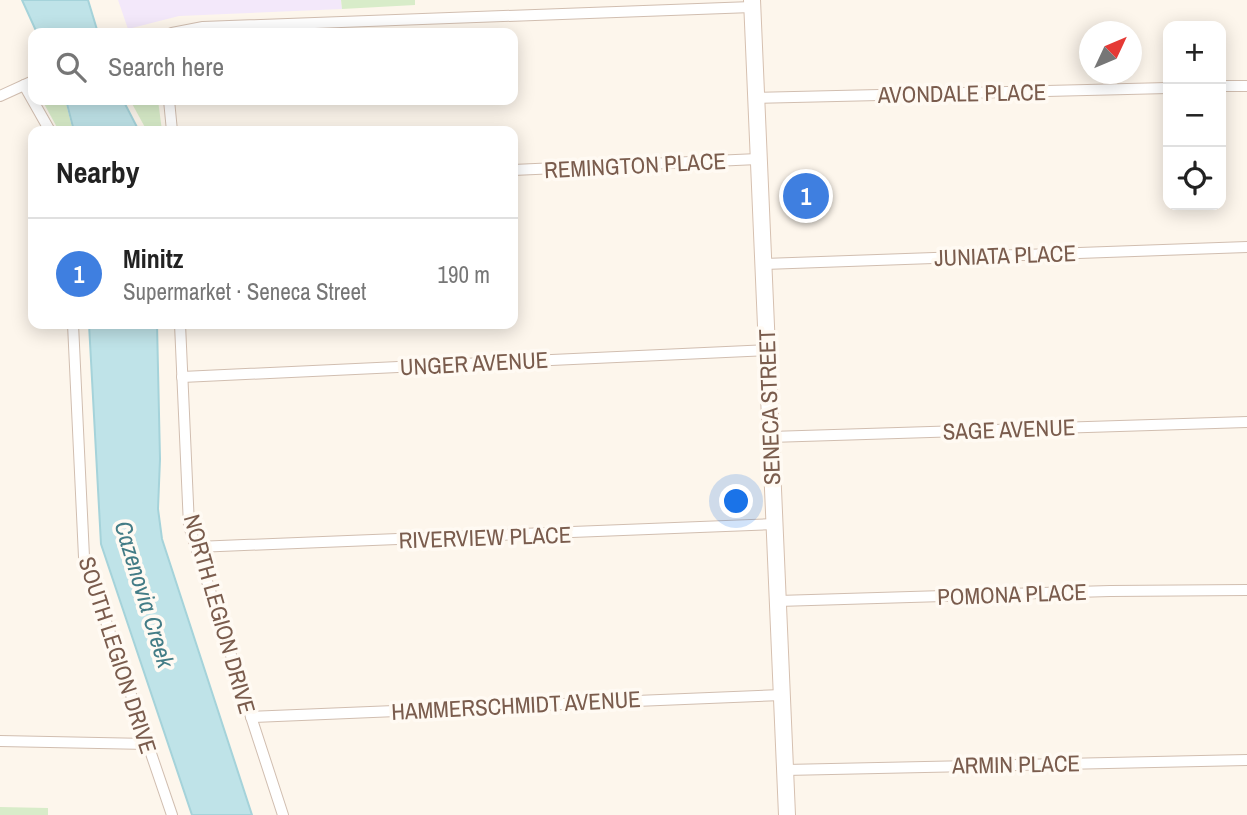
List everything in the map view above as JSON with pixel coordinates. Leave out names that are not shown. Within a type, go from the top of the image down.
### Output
[{"type":"main road","name":"SENECA STREET","points":[[752,4],[787,815]]},
{"type":"street","points":[[198,28],[752,4]]},
{"type":"street","points":[[0,96],[28,83]]},
{"type":"street","points":[[1226,86],[1247,86]]},
{"type":"street","name":"AVONDALE PLACE","points":[[755,98],[1163,88]]},
{"type":"street","points":[[39,105],[48,126]]},
{"type":"street","points":[[169,105],[172,126]]},
{"type":"street","name":"REMINGTON PLACE","points":[[518,170],[758,159]]},
{"type":"street","name":"JUNIATA PLACE","points":[[764,264],[1247,247]]},
{"type":"street","name":"SOUTH LEGION DRIVE","points":[[73,329],[84,557],[172,815]]},
{"type":"street","name":"NORTH LEGION DRIVE","points":[[180,329],[189,526],[283,815]]},
{"type":"street","name":"UNGER AVENUE","points":[[182,377],[767,350]]},
{"type":"street","name":"SAGE AVENUE","points":[[771,438],[1247,422]]},
{"type":"street","name":"RIVERVIEW PLACE","points":[[196,547],[774,524]]},
{"type":"street","name":"POMONA PLACE","points":[[778,601],[1247,590]]},
{"type":"street","name":"HAMMERSCHMIDT AVENUE","points":[[251,718],[782,695]]},
{"type":"street","points":[[0,741],[148,744]]},
{"type":"street","name":"ARMIN PLACE","points":[[785,770],[1247,760]]},
{"type":"shaded area","points":[[118,0],[341,0],[342,9],[179,16],[128,28]]},
{"type":"green space","points":[[341,0],[415,0],[415,5],[342,9]]},
{"type":"green space","points":[[45,105],[66,105],[72,126],[56,126]]},
{"type":"green space","points":[[133,105],[159,105],[161,126],[144,126]]},
{"type":"green space","points":[[0,807],[48,808],[48,815],[0,815]]},
{"type":"water","points":[[22,0],[88,0],[96,28],[35,28]]},
{"type":"water","points":[[67,105],[126,105],[136,126],[73,126]]},
{"type":"water","name":"Cazenovia Creek","points":[[89,329],[157,329],[160,459],[158,509],[162,539],[252,815],[192,815],[101,544]]},
{"type":"place","name":"Minitz","points":[[806,196]]}]
